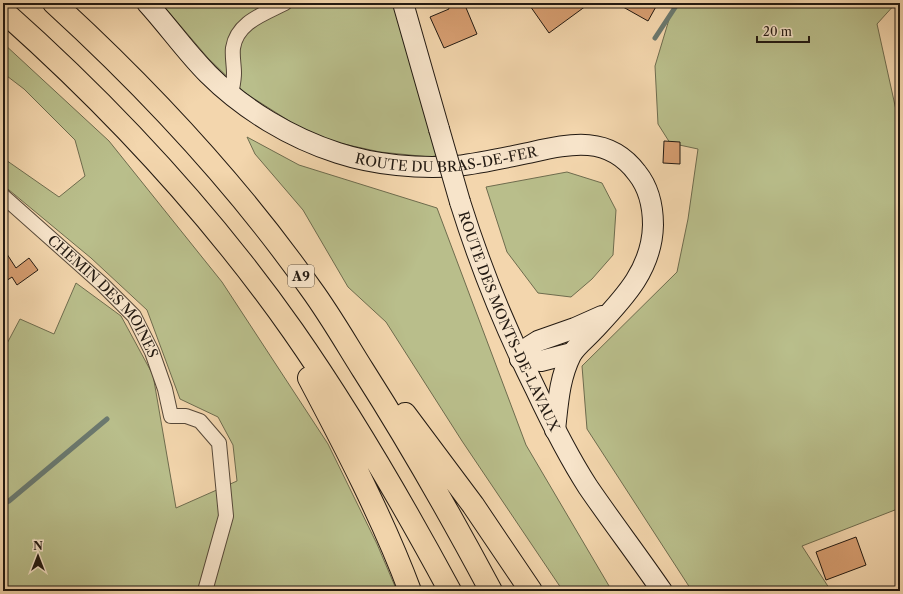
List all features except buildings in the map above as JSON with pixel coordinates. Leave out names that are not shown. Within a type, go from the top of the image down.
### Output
[{"type":"highway","name":"A9","points":[[54,3],[142,87],[177,124],[230,185],[312,289],[406,439],[455,523],[492,591]]},
{"type":"highway","points":[[3,11],[94,97],[160,166],[207,220],[262,290],[346,410],[390,483],[450,591]]},
{"type":"highway","points":[[312,289],[473,505],[531,591]]},
{"type":"highway","points":[[262,290],[324,406],[372,502],[410,591]]},
{"type":"street","name":"ROUTE DU BRAS-DE-FER","points":[[147,3],[207,73],[231,95],[256,113],[295,135],[340,154],[375,162],[414,166],[455,166],[485,162],[568,144],[584,144],[596,146],[617,153],[629,163],[641,178],[651,200],[653,226],[650,247],[636,281],[627,294],[572,353],[563,375],[560,388],[555,430]]},
{"type":"street","points":[[231,95],[234,76],[232,50],[235,39],[245,25],[257,17],[285,3]]},
{"type":"street","name":"ROUTE DES MONTS-DE-LAVAUX","points":[[403,3],[472,242],[520,359],[555,430],[588,486],[662,591]]},
{"type":"street","name":"CHEMIN DES MOINES","points":[[5,204],[102,284],[134,316],[152,352],[166,389],[171,416],[186,416],[200,422],[219,443],[226,516],[205,591]]},
{"type":"street","name":"ROUTE DU BRAS-DE-FER","points":[[520,359],[530,346],[538,341],[575,328],[611,312]]},
{"type":"street","points":[[520,359],[541,361],[572,353]]},
{"type":"green space","points":[[161,3],[403,3],[446,154],[430,157],[380,152],[330,141],[294,124],[242,91],[208,58]]},
{"type":"green space","points":[[674,3],[896,3],[877,24],[898,119],[900,122],[900,508],[802,546],[831,591],[692,591],[587,429],[582,366],[677,272],[688,219],[698,149],[670,143],[658,124],[655,66]]},
{"type":"green space","points":[[3,43],[109,141],[222,282],[328,444],[377,544],[397,591],[3,591],[3,351],[20,319],[54,334],[76,283],[121,316],[153,375],[176,508],[237,481],[233,445],[218,417],[180,399],[147,310],[91,258],[3,185],[3,158],[59,197],[85,176],[75,140],[24,89],[3,73]]},
{"type":"green space","points":[[247,137],[299,165],[437,208],[526,445],[612,591],[563,591],[462,441],[386,322],[348,287],[303,210],[255,154]]},
{"type":"green space","points":[[567,172],[602,183],[616,210],[613,255],[592,279],[571,297],[538,293],[507,252],[486,187]]},
{"type":"waterway","points":[[655,38],[678,3]]},
{"type":"waterway","points":[[3,504],[9,501],[107,419]]}]
